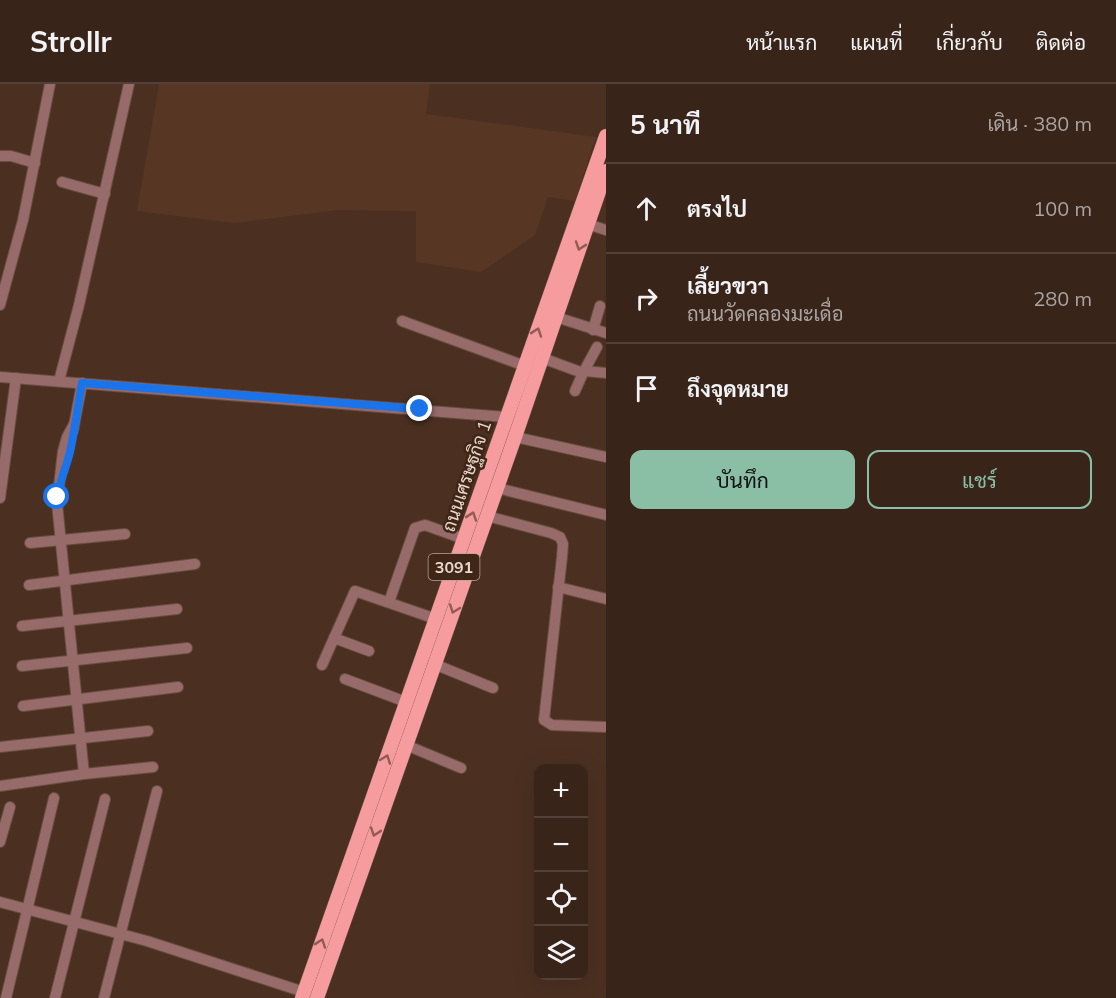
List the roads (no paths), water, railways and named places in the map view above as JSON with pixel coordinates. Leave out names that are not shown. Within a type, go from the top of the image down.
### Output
[{"type":"main road","name":"ถนนเศรษฐกิจ 1","points":[[308,996],[406,702],[606,136]]},
{"type":"main road","name":"ถนนเศรษฐกิจ 1","points":[[308,996],[406,745],[606,171]]},
{"type":"street","points":[[0,304],[4,275],[23,220],[50,84]]},
{"type":"street","points":[[59,381],[80,305],[129,84]]},
{"type":"street","points":[[0,156],[10,156],[35,163]]},
{"type":"street","points":[[62,182],[105,194]]},
{"type":"street","points":[[587,224],[606,230]]},
{"type":"street","points":[[593,330],[600,306]]},
{"type":"street","points":[[556,317],[606,333]]},
{"type":"street","points":[[402,321],[525,366]]},
{"type":"street","points":[[575,391],[597,347]]},
{"type":"street","points":[[542,358],[584,372],[606,373]]},
{"type":"street","points":[[0,377],[506,417]]},
{"type":"street","points":[[0,498],[16,378]]},
{"type":"street","points":[[82,383],[74,424],[67,437],[60,468],[57,503],[84,774]]},
{"type":"street","points":[[515,437],[606,457]]},
{"type":"street","points":[[497,488],[606,515]]},
{"type":"street","points":[[487,516],[560,537],[562,551],[544,720],[552,725],[606,727]]},
{"type":"street","points":[[389,602],[415,528],[425,525],[464,539]]},
{"type":"street","points":[[30,543],[125,534]]},
{"type":"street","points":[[29,585],[195,564]]},
{"type":"street","points":[[558,587],[606,599]]},
{"type":"street","points":[[322,665],[355,591],[435,619]]},
{"type":"street","points":[[22,626],[177,609]]},
{"type":"street","points":[[334,638],[369,651]]},
{"type":"street","points":[[22,666],[187,648]]},
{"type":"street","points":[[434,664],[493,688]]},
{"type":"street","points":[[345,680],[406,702]]},
{"type":"street","points":[[23,706],[178,687]]},
{"type":"street","points":[[0,747],[148,731]]},
{"type":"street","points":[[406,745],[461,768]]},
{"type":"street","points":[[0,786],[153,767]]},
{"type":"street","points":[[104,998],[157,791]]},
{"type":"street","points":[[6,998],[54,798]]},
{"type":"street","points":[[55,998],[105,800]]},
{"type":"street","points":[[0,842],[10,807]]},
{"type":"street","points":[[0,902],[230,966],[308,996]]}]
